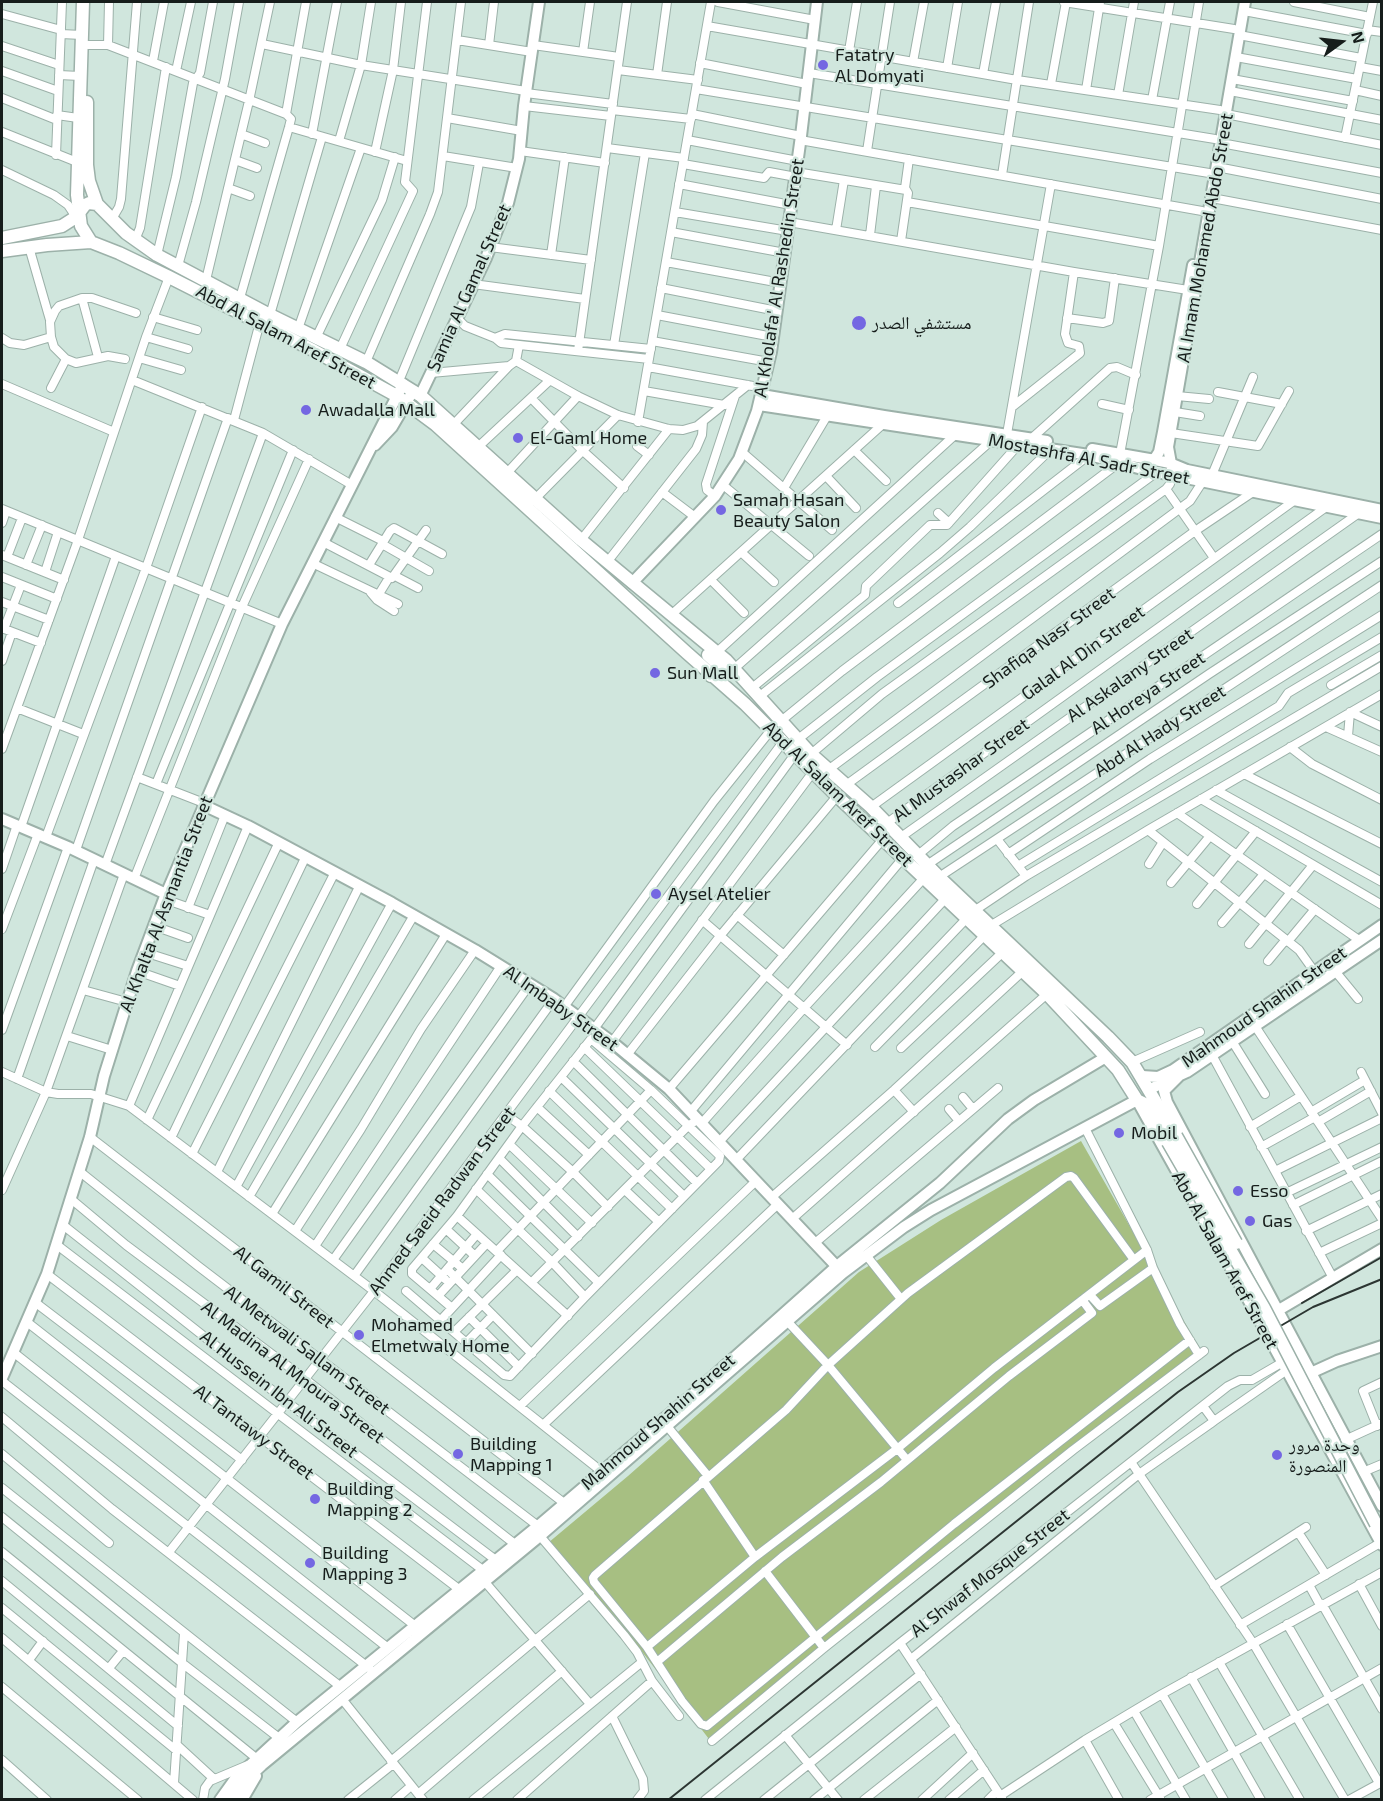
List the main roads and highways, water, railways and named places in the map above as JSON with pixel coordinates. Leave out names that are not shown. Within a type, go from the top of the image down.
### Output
[{"type":"main road","points":[[2,238],[64,225],[77,216],[86,204],[97,204],[89,181],[87,165],[83,2]]},
{"type":"main road","points":[[90,2],[80,76],[77,216],[83,231],[91,242]]},
{"type":"main road","name":"Samia Al Gamal Street","points":[[409,388],[431,373],[506,210],[520,151],[539,2]]},
{"type":"main road","name":"Al Kholafa' Al Rashedin Street","points":[[632,583],[723,485],[742,452],[762,396],[770,362],[792,205],[817,2]]},
{"type":"main road","name":"Al Imam Mohamed Abdo Street","points":[[1179,474],[1170,463],[1165,446],[1188,290],[1202,211],[1212,177],[1242,5]]},
{"type":"main road","name":"Al Imam Mohamed Abdo Street","points":[[1223,112],[1236,57],[1237,32]]},
{"type":"main road","name":"Al Imam Mohamed Abdo Street","points":[[1150,466],[1165,446],[1171,433],[1212,198],[1212,177]]},
{"type":"main road","name":"Abd Al Salam Aref Street","points":[[97,204],[133,239],[157,255],[240,298],[265,319],[298,329],[340,349],[409,388],[581,540],[717,652],[735,669],[797,740],[901,837],[939,877],[970,915]]},
{"type":"main road","points":[[64,225],[68,243]]},
{"type":"main road","points":[[123,254],[133,239]]},
{"type":"main road","points":[[2,251],[91,242]]},
{"type":"main road","name":"Abd Al Salam Aref Street","points":[[91,242],[123,254],[265,319],[402,399],[436,425],[711,676],[745,704],[837,796],[924,878],[970,915],[1108,1037],[1142,1076],[1172,1139]]},
{"type":"main road","name":"Al Khalta Al Asmantia Street","points":[[2,1379],[36,1303],[57,1245],[90,1137],[112,1050],[137,971],[165,897],[282,624],[383,422],[409,388]]},
{"type":"main road","name":"Mostashfa Al Sadr Street","points":[[762,396],[827,416],[1120,458]]},
{"type":"main road","name":"Mostashfa Al Sadr Street","points":[[762,396],[1032,438],[1179,474],[1329,503],[1382,518]]},
{"type":"main road","name":"Mostashfa Al Sadr Street","points":[[1150,466],[1170,463]]},
{"type":"main road","name":"Mostashfa Al Sadr Street","points":[[1207,478],[1253,492],[1295,500],[1382,510]]},
{"type":"main road","points":[[700,639],[704,651],[721,667],[720,675],[711,676]]},
{"type":"main road","points":[[745,704],[735,684],[738,679],[752,688]]},
{"type":"main road","name":"Al Imbaby Street","points":[[204,804],[414,915],[564,1006],[669,1089],[840,1269]]},
{"type":"main road","points":[[2,819],[72,848],[165,897]]},
{"type":"main road","name":"Mahmoud Shahin Street","points":[[1142,1076],[1158,1077],[1173,1070],[1382,925]]},
{"type":"main road","name":"Abd Al Salam Aref Street","points":[[988,931],[1003,952],[1047,994],[1129,1085],[1149,1125],[1378,1530]]},
{"type":"main road","name":"Mahmoud Shahin Street","points":[[1150,1089],[1181,1074],[1382,940]]},
{"type":"main road","points":[[1347,948],[1354,958]]},
{"type":"main road","name":"Mahmoud Shahin Street","points":[[230,1800],[246,1780],[256,1762],[297,1722],[341,1687],[371,1669],[667,1426],[702,1391],[940,1183],[1016,1112],[1106,1057]]},
{"type":"main road","name":"Abd Al Salam Aref Street","points":[[1181,1074],[1166,1088],[1165,1098],[1380,1503]]},
{"type":"main road","points":[[1137,1100],[1153,1113],[1172,1139],[1264,1308],[1378,1530]]},
{"type":"main road","name":"Mahmoud Shahin Street","points":[[220,1800],[235,1779],[342,1699],[388,1648],[460,1590],[485,1576],[496,1561],[516,1545],[539,1531],[564,1503],[577,1498],[601,1471],[787,1322],[840,1269],[866,1255],[951,1198],[1137,1100]]},
{"type":"main road","points":[[940,1183],[951,1198]]},
{"type":"main road","points":[[1215,1240],[1234,1226]]},
{"type":"main road","points":[[1277,1311],[1382,1249]]},
{"type":"main road","points":[[1251,1305],[1269,1294]]},
{"type":"main road","points":[[1293,1382],[1346,1358],[1382,1346]]},
{"type":"main road","points":[[1378,1530],[1380,1503]]},
{"type":"main road","points":[[242,1800],[256,1762]]},
{"type":"railway","points":[[1302,1303],[1382,1257]]},
{"type":"railway","points":[[668,1800],[1178,1392],[1234,1353],[1313,1307],[1382,1279]]},
{"type":"place","name":"Fatatry Al Domyati","points":[[823,65]]},
{"type":"place","name":"مستشفي الصدر","points":[[859,323]]},
{"type":"place","name":"Awadalla Mall","points":[[306,410]]},
{"type":"place","name":"El-Gaml Home","points":[[518,438]]},
{"type":"place","name":"Samah Hasan Beauty Salon","points":[[721,510]]},
{"type":"place","name":"Sun Mall","points":[[655,673]]},
{"type":"place","name":"Aysel Atelier","points":[[656,894]]},
{"type":"place","name":"Mobil","points":[[1119,1133]]},
{"type":"place","name":"Esso","points":[[1238,1191]]},
{"type":"place","name":"Gas","points":[[1250,1221]]},
{"type":"place","name":"Mohamed Elmetwaly Home","points":[[359,1335]]},
{"type":"place","name":"Building Mapping 1","points":[[458,1454]]},
{"type":"place","name":"وحدة مرور المنصورة","points":[[1277,1455]]},
{"type":"place","name":"Building Mapping 2","points":[[315,1499]]},
{"type":"place","name":"Building Mapping 3","points":[[310,1563]]}]
